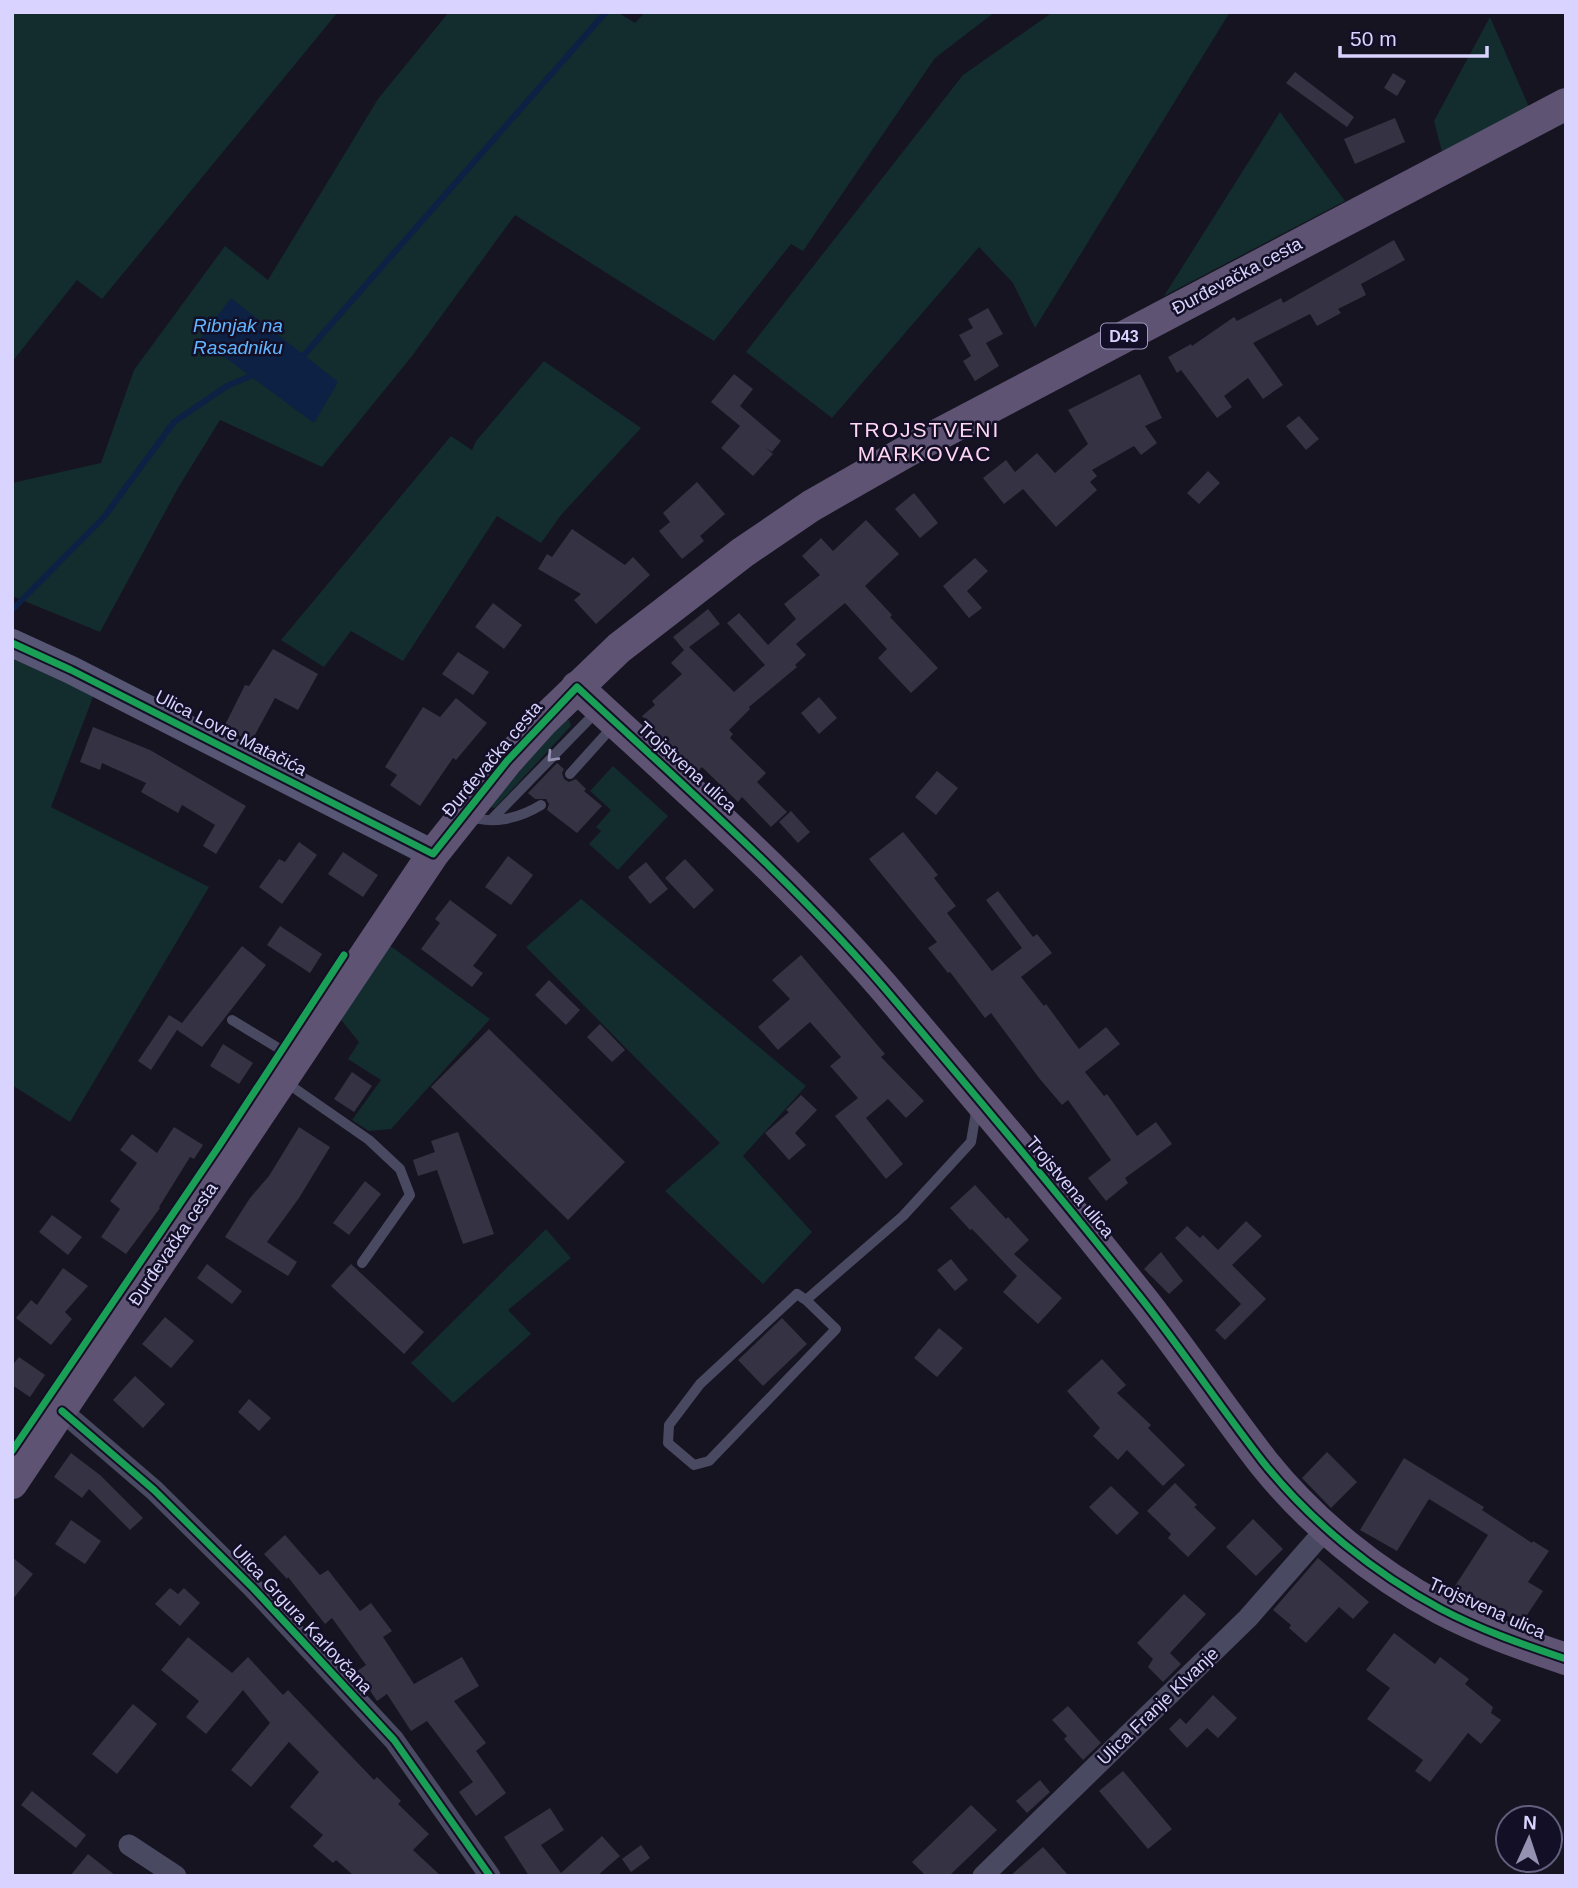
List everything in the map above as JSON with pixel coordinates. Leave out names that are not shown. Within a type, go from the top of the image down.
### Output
[{"type":"main road","name":"Đurđevačka cesta","points":[[12,1483],[433,854],[478,817],[507,761],[605,713],[619,648],[742,553],[811,506],[909,450],[1566,103]]},
{"type":"main road","name":"Ulica Lovre Matačića","points":[[12,643],[433,854]]},
{"type":"main road","points":[[605,713],[613,695],[613,668],[619,648]]},
{"type":"main road","name":"Trojstvena ulica","points":[[605,713],[729,826],[814,910],[896,1001],[1142,1299],[1265,1465],[1326,1529],[1387,1576],[1442,1610],[1504,1638],[1566,1659]]},
{"type":"street","name":"Ulica Grgura Karlovčana","points":[[62,1411],[154,1490],[253,1588],[385,1730],[490,1876]]},
{"type":"street","name":"Ulica Franje Klvanje","points":[[983,1876],[1248,1618],[1326,1529]]},
{"type":"street","points":[[129,1845],[176,1876]]},
{"type":"lane","points":[[570,774],[605,713]]},
{"type":"lane","points":[[478,817],[526,814],[541,805]]},
{"type":"lane","points":[[232,1020],[400,1169],[410,1195],[362,1263]]},
{"type":"lane","points":[[806,1300],[903,1216],[971,1142],[978,1100]]},
{"type":"lane","points":[[797,1294],[806,1300],[836,1329],[709,1461],[695,1465],[668,1443],[669,1425],[700,1384],[797,1294]]},
{"type":"green space","points":[[12,12],[338,12],[102,299],[77,280],[12,362]]},
{"type":"green space","points":[[449,12],[617,12],[635,23],[645,12],[995,12],[935,58],[803,251],[791,244],[714,341],[515,215],[412,356],[322,467],[220,420],[178,488],[100,632],[12,596],[12,483],[101,463],[134,370],[225,246],[268,280],[378,99]]},
{"type":"green space","points":[[1053,12],[1230,12],[1035,328],[1013,283],[979,247],[832,418],[746,352],[963,75]]},
{"type":"green space","points":[[1490,17],[1529,107],[1442,152],[1434,121]]},
{"type":"green space","points":[[1280,112],[1345,201],[1164,296]]},
{"type":"green space","points":[[544,361],[641,428],[561,515],[541,543],[497,516],[403,661],[351,631],[324,667],[281,640],[451,436],[472,450],[476,441]]},
{"type":"green space","points":[[12,643],[98,684],[51,807],[209,887],[70,1122],[12,1085]]},
{"type":"green space","points":[[565,720],[569,720],[571,726],[495,808],[490,807],[490,802]]},
{"type":"green space","points":[[613,766],[668,816],[618,870],[589,844],[601,831],[596,827],[611,810],[590,791]]},
{"type":"green space","points":[[581,899],[806,1086],[743,1156],[812,1232],[763,1284],[665,1191],[720,1143],[526,947]]},
{"type":"green space","points":[[376,937],[490,1019],[391,1129],[369,1131],[352,1120],[381,1080],[348,1059],[359,1042],[342,1021],[328,1011]]},
{"type":"green space","points":[[546,1229],[571,1258],[508,1310],[531,1334],[453,1403],[411,1363]]},
{"type":"water","name":"Ribnjak na Rasadniku","points":[[231,298],[338,382],[314,423],[200,339]]},
{"type":"building","points":[[1295,72],[1354,117],[1347,127],[1286,83]]},
{"type":"building","points":[[1393,73],[1406,81],[1397,96],[1384,88]]},
{"type":"building","points":[[1395,118],[1405,142],[1355,164],[1344,139]]},
{"type":"building","points":[[1394,240],[1405,260],[1361,284],[1366,295],[1338,309],[1341,313],[1317,326],[1310,314],[1253,343],[1283,385],[1263,399],[1248,378],[1224,396],[1232,407],[1217,418],[1181,370],[1177,373],[1168,357],[1191,344],[1192,346],[1234,317],[1237,321],[1281,298],[1283,303]]},
{"type":"building","points":[[988,308],[1003,334],[986,343],[999,366],[975,381],[963,361],[971,356],[959,335],[973,328],[968,319]]},
{"type":"building","points":[[734,374],[753,389],[740,406],[781,441],[772,452],[766,448],[773,454],[753,476],[721,448],[740,426],[711,402]]},
{"type":"building","points":[[1140,374],[1162,418],[1145,426],[1157,443],[1141,455],[1134,446],[1092,470],[1097,476],[1090,482],[1097,490],[1056,527],[1023,489],[1004,504],[983,478],[1006,460],[1015,472],[1037,453],[1055,473],[1088,444],[1068,410]]},
{"type":"building","points":[[1299,416],[1319,439],[1306,450],[1286,426]]},
{"type":"building","points":[[1208,471],[1220,483],[1199,504],[1187,493]]},
{"type":"building","points":[[697,482],[725,514],[700,536],[704,541],[682,559],[659,531],[670,522],[663,513]]},
{"type":"building","points":[[914,493],[938,523],[920,538],[895,509]]},
{"type":"building","points":[[866,520],[899,554],[865,586],[938,668],[911,693],[878,658],[887,649],[845,603],[796,644],[806,655],[795,665],[797,667],[749,707],[729,730],[733,734],[730,738],[766,773],[757,782],[787,812],[771,827],[742,797],[738,802],[702,767],[697,772],[660,738],[642,716],[655,705],[652,701],[682,674],[671,663],[684,650],[673,637],[708,609],[720,624],[689,647],[734,692],[765,665],[727,623],[739,613],[768,645],[796,619],[784,604],[820,575],[802,556],[821,538],[833,551]]},
{"type":"building","points":[[572,529],[625,565],[633,557],[650,575],[596,624],[574,600],[581,594],[538,569],[547,554],[552,557]]},
{"type":"building","points":[[975,558],[988,571],[967,591],[982,608],[969,618],[943,586]]},
{"type":"building","points":[[493,603],[522,625],[504,649],[475,627]]},
{"type":"building","points":[[273,649],[318,674],[298,710],[275,698],[251,742],[224,727],[245,685],[249,686]]},
{"type":"building","points":[[458,652],[489,672],[473,695],[442,674]]},
{"type":"building","points":[[819,697],[837,718],[819,734],[801,713]]},
{"type":"building","points":[[456,698],[487,723],[456,760],[453,758],[420,806],[390,785],[397,775],[385,767],[423,707],[440,717]]},
{"type":"building","points":[[93,727],[150,750],[246,806],[216,854],[203,846],[215,825],[182,805],[178,813],[141,792],[146,783],[102,763],[100,770],[80,762]]},
{"type":"building","points":[[557,763],[564,769],[564,779],[569,782],[576,779],[586,789],[584,791],[602,806],[577,833],[547,810],[549,804],[546,799],[535,799],[528,793]]},
{"type":"building","points":[[937,771],[958,788],[936,815],[915,797]]},
{"type":"building","points":[[791,811],[810,832],[798,843],[779,822]]},
{"type":"building","points":[[903,832],[938,875],[934,878],[956,906],[947,913],[992,971],[1022,948],[986,900],[998,891],[1033,937],[1037,934],[1052,953],[1021,977],[1044,1006],[1046,1004],[1079,1049],[1106,1027],[1120,1044],[1085,1072],[1104,1096],[1107,1094],[1137,1136],[1156,1122],[1172,1144],[1125,1178],[1128,1183],[1106,1201],[1088,1178],[1111,1160],[1068,1100],[1062,1105],[991,1013],[985,1018],[950,972],[948,973],[928,948],[937,942],[869,859]]},
{"type":"building","points":[[299,842],[317,855],[282,904],[259,887],[279,859],[285,862]]},
{"type":"building","points":[[343,852],[378,875],[363,897],[328,874]]},
{"type":"building","points":[[508,856],[533,875],[511,905],[485,887]]},
{"type":"building","points":[[685,859],[714,890],[694,909],[665,878]]},
{"type":"building","points":[[646,862],[668,889],[650,904],[628,877]]},
{"type":"building","points":[[450,900],[497,935],[473,966],[483,973],[472,987],[421,949],[440,923],[435,919]]},
{"type":"building","points":[[280,926],[322,954],[310,973],[267,945]]},
{"type":"building","points":[[242,946],[266,965],[202,1047],[177,1030],[151,1070],[138,1061],[169,1015],[182,1023]]},
{"type":"building","points":[[801,955],[885,1054],[881,1057],[924,1101],[906,1118],[888,1099],[866,1118],[903,1164],[886,1179],[835,1116],[858,1098],[830,1066],[841,1057],[810,1022],[778,1050],[758,1027],[790,999],[772,980]]},
{"type":"building","points":[[549,980],[580,1010],[566,1025],[535,995]]},
{"type":"building","points":[[600,1024],[625,1050],[612,1062],[587,1037]]},
{"type":"building","points":[[489,1029],[625,1162],[568,1220],[431,1087]]},
{"type":"building","points":[[223,1044],[253,1063],[239,1084],[210,1066]]},
{"type":"building","points":[[352,1072],[372,1086],[354,1112],[334,1099]]},
{"type":"building","points":[[801,1095],[817,1110],[795,1133],[806,1145],[789,1160],[765,1133],[789,1112],[786,1110]]},
{"type":"building","points":[[174,1127],[203,1145],[194,1159],[190,1157],[160,1208],[126,1254],[101,1237],[120,1209],[110,1201],[137,1163],[120,1150],[132,1134],[157,1153]]},
{"type":"building","points":[[299,1127],[330,1147],[299,1198],[267,1242],[297,1262],[288,1276],[225,1237],[250,1198],[269,1176]]},
{"type":"building","points":[[458,1132],[494,1234],[463,1244],[437,1170],[418,1176],[413,1160],[435,1152],[431,1141]]},
{"type":"building","points":[[365,1181],[381,1194],[349,1235],[333,1223]]},
{"type":"building","points":[[975,1185],[1029,1240],[1014,1254],[1062,1298],[1038,1324],[1003,1292],[1017,1276],[950,1208]]},
{"type":"building","points":[[52,1215],[82,1237],[68,1255],[39,1232]]},
{"type":"building","points":[[1246,1221],[1262,1236],[1232,1265],[1266,1299],[1225,1340],[1215,1330],[1241,1304],[1175,1238],[1187,1226],[1200,1238],[1203,1235],[1218,1250]]},
{"type":"building","points":[[1161,1252],[1183,1281],[1169,1294],[1144,1269]]},
{"type":"building","points":[[951,1259],[968,1280],[955,1291],[937,1270]]},
{"type":"building","points":[[207,1264],[242,1291],[232,1304],[197,1278]]},
{"type":"building","points":[[351,1264],[424,1332],[404,1354],[331,1286]]},
{"type":"building","points":[[63,1268],[88,1286],[65,1312],[72,1319],[51,1345],[16,1318],[31,1300],[37,1305]]},
{"type":"building","points":[[165,1317],[194,1341],[171,1368],[142,1344]]},
{"type":"building","points":[[782,1318],[807,1344],[763,1386],[738,1360]]},
{"type":"building","points":[[939,1328],[963,1348],[937,1377],[914,1358]]},
{"type":"building","points":[[19,1357],[45,1375],[30,1397],[12,1385],[12,1366]]},
{"type":"building","points":[[1102,1359],[1126,1385],[1117,1393],[1151,1425],[1148,1428],[1185,1465],[1163,1486],[1127,1450],[1118,1460],[1093,1436],[1100,1428],[1067,1391]]},
{"type":"building","points":[[135,1376],[165,1404],[143,1428],[113,1400]]},
{"type":"building","points":[[249,1399],[271,1418],[259,1431],[238,1412]]},
{"type":"building","points":[[1327,1452],[1357,1482],[1331,1508],[1302,1478]]},
{"type":"building","points":[[71,1453],[100,1475],[143,1518],[130,1530],[89,1489],[82,1498],[54,1477]]},
{"type":"building","points":[[1404,1458],[1484,1507],[1482,1510],[1532,1543],[1533,1541],[1549,1551],[1528,1582],[1543,1591],[1521,1624],[1455,1586],[1488,1535],[1429,1499],[1397,1551],[1360,1530]]},
{"type":"building","points":[[1175,1483],[1197,1505],[1194,1507],[1216,1528],[1188,1557],[1168,1538],[1171,1534],[1147,1511]]},
{"type":"building","points":[[1111,1486],[1139,1513],[1117,1535],[1089,1507]]},
{"type":"building","points":[[1253,1519],[1283,1549],[1256,1576],[1226,1547]]},
{"type":"building","points":[[71,1520],[101,1541],[85,1564],[55,1544]]},
{"type":"building","points":[[285,1535],[320,1575],[328,1570],[360,1611],[371,1603],[392,1631],[383,1637],[414,1684],[462,1657],[479,1686],[454,1701],[486,1743],[476,1751],[506,1793],[476,1816],[459,1792],[473,1782],[427,1721],[411,1731],[387,1694],[377,1701],[357,1671],[366,1665],[332,1618],[325,1624],[288,1577],[287,1579],[264,1554]]},
{"type":"building","points":[[12,1557],[33,1574],[12,1600]]},
{"type":"building","points":[[1318,1558],[1369,1602],[1353,1619],[1339,1607],[1306,1643],[1289,1628],[1291,1625],[1273,1610]]},
{"type":"building","points":[[170,1588],[178,1594],[184,1588],[200,1603],[180,1626],[155,1604]]},
{"type":"building","points":[[1184,1594],[1206,1614],[1170,1653],[1181,1664],[1163,1682],[1148,1667],[1153,1659],[1137,1643]]},
{"type":"building","points":[[1394,1633],[1435,1664],[1440,1657],[1469,1679],[1465,1684],[1493,1707],[1491,1713],[1501,1720],[1481,1744],[1468,1733],[1430,1782],[1415,1771],[1423,1760],[1367,1719],[1390,1688],[1366,1670]]},
{"type":"building","points":[[188,1637],[232,1673],[248,1657],[283,1695],[288,1690],[374,1780],[377,1777],[401,1801],[398,1804],[429,1834],[413,1850],[441,1876],[354,1876],[336,1860],[333,1863],[313,1846],[323,1835],[290,1807],[319,1772],[289,1742],[251,1787],[231,1770],[270,1723],[243,1690],[206,1734],[186,1717],[199,1701],[161,1670]]},
{"type":"building","points":[[1213,1695],[1237,1718],[1218,1738],[1207,1728],[1187,1748],[1169,1729],[1180,1718],[1186,1724]]},
{"type":"building","points":[[133,1704],[157,1724],[117,1774],[92,1754]]},
{"type":"building","points":[[1068,1706],[1101,1743],[1083,1760],[1064,1739],[1067,1736],[1052,1720]]},
{"type":"building","points":[[1123,1771],[1172,1829],[1148,1849],[1099,1791]]},
{"type":"building","points":[[1040,1780],[1050,1792],[1027,1813],[1016,1801]]},
{"type":"building","points":[[32,1791],[86,1835],[76,1848],[21,1805]]},
{"type":"building","points":[[971,1805],[997,1830],[949,1876],[926,1876],[912,1862]]},
{"type":"building","points":[[550,1808],[564,1830],[541,1845],[561,1873],[602,1836],[620,1856],[597,1876],[529,1876],[504,1837]]},
{"type":"building","points":[[641,1845],[650,1858],[631,1872],[622,1859]]},
{"type":"building","points":[[1043,1847],[1069,1876],[1010,1876]]},
{"type":"building","points":[[88,1854],[116,1876],[70,1876]]},
{"type":"waterway","points":[[298,358],[304,355],[606,12]]},
{"type":"waterway","points":[[12,610],[104,517],[174,422],[227,386],[258,373]]},
{"type":"cycle path","points":[[12,643],[71,670],[433,854],[507,761],[577,687],[742,840],[861,961],[1081,1224],[1157,1318],[1263,1462],[1302,1505],[1345,1544],[1416,1595],[1472,1624],[1566,1659]]},
{"type":"cycle path","points":[[12,1451],[219,1146],[344,955]]},
{"type":"cycle path","points":[[62,1411],[154,1490],[253,1588],[394,1740],[490,1876]]},
{"type":"district","name":"TROJSTVENI MARKOVAC","points":[[925,441]]}]
